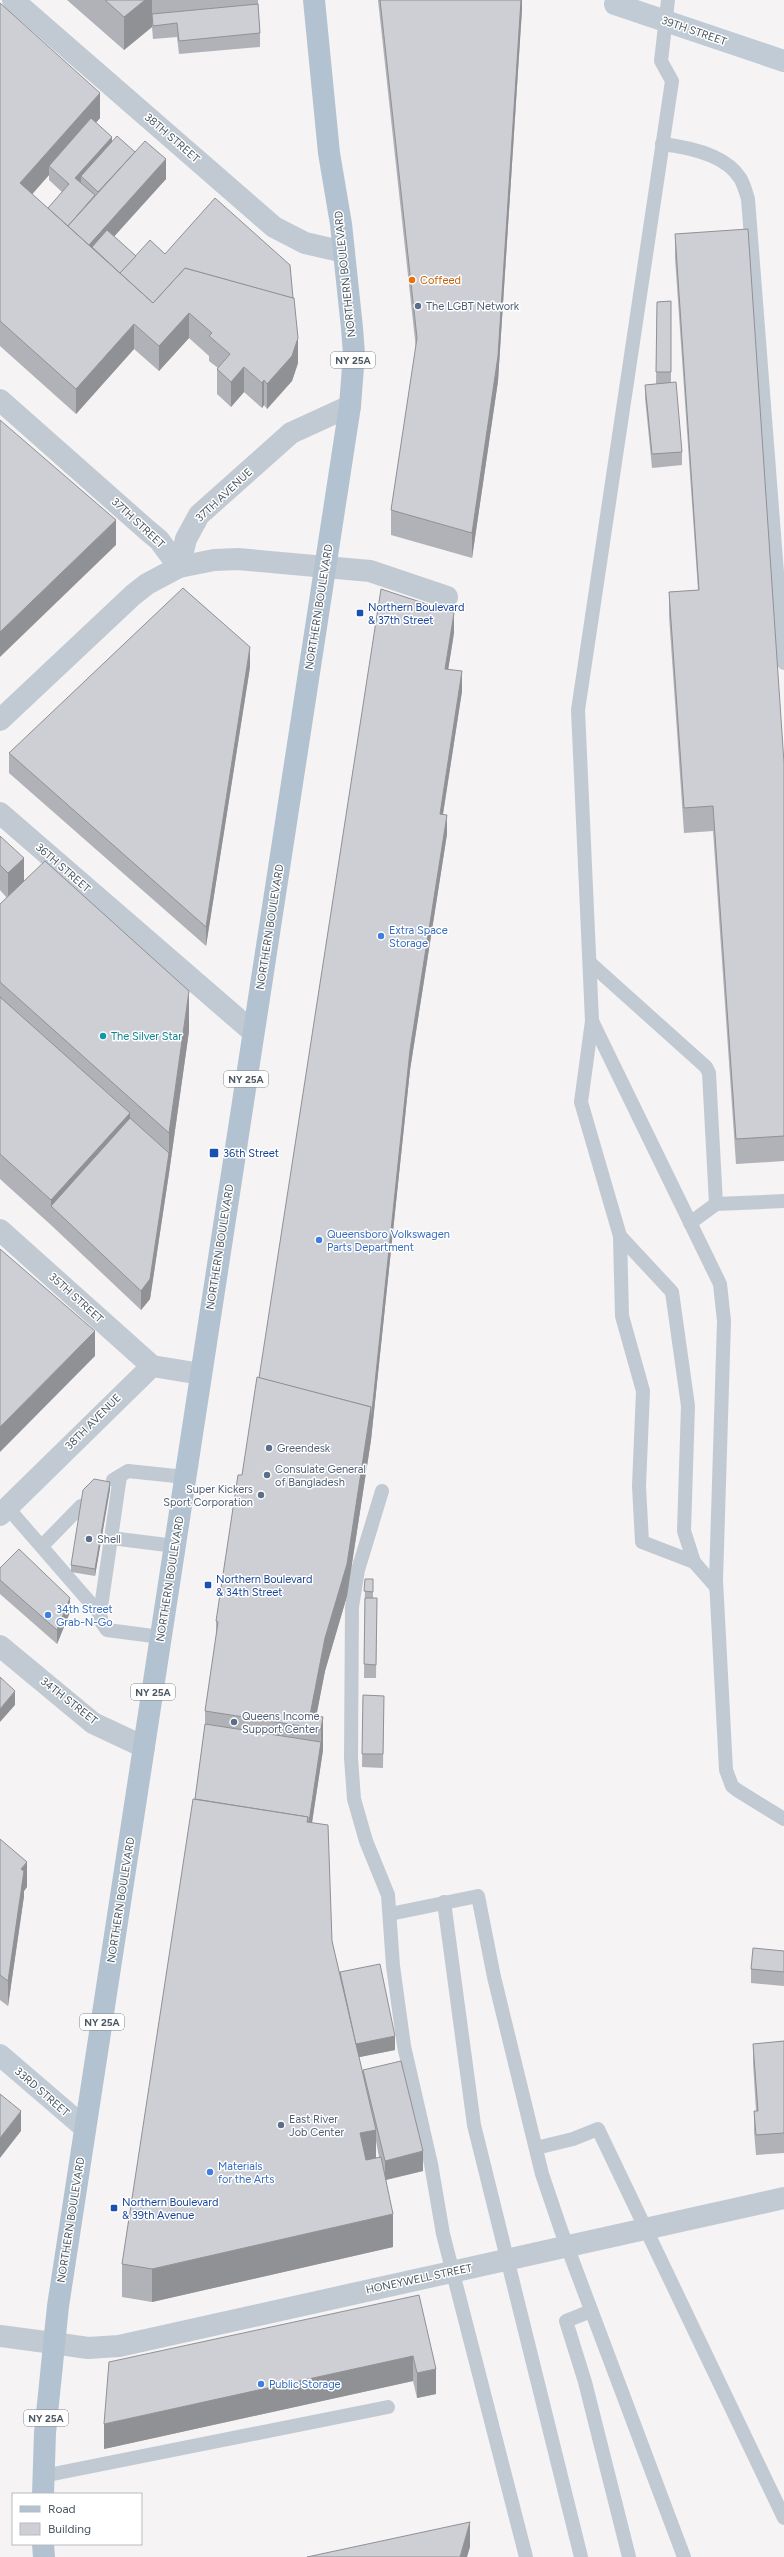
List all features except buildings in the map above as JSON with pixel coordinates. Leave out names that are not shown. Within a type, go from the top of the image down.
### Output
[{"type":"main road","name":"NORTHERN BOULEVARD","points":[[43,2485],[53,2343],[350,406],[353,348],[344,252],[329,153],[314,0]]},
{"type":"main road","name":"39TH STREET","points":[[604,0],[784,61]]},
{"type":"main road","name":"33RD STREET","points":[[0,2055],[85,2128]]},
{"type":"main road","points":[[44,2545],[44,2557]]},
{"type":"street","name":"38TH STREET","points":[[13,0],[274,227],[305,243],[344,252]]},
{"type":"street","name":"37TH STREET","points":[[0,400],[147,530],[162,544],[179,567]]},
{"type":"street","name":"37TH AVENUE","points":[[179,567],[186,539],[199,515],[291,433],[350,406]]},
{"type":"street","points":[[0,720],[133,595],[147,584],[179,567],[214,560],[238,559],[370,571],[447,597]]},
{"type":"street","name":"36TH STREET","points":[[0,813],[254,1032]]},
{"type":"street","name":"35TH STREET","points":[[0,1230],[152,1366]]},
{"type":"street","points":[[152,1366],[201,1374]]},
{"type":"street","name":"38TH AVENUE","points":[[4,1511],[152,1366]]},
{"type":"street","name":"34TH STREET","points":[[0,1646],[93,1723],[144,1747]]},
{"type":"street","name":"HONEYWELL STREET","points":[[0,2336],[88,2348],[121,2345],[784,2198]]},
{"type":"lane","points":[[668,0],[661,61],[672,81],[578,710],[592,1021],[581,1102],[620,1236],[622,1316],[642,1391],[640,1486],[642,1542],[694,1562]]},
{"type":"lane","points":[[662,144],[686,146],[720,160],[740,178],[748,199],[784,663]]},
{"type":"lane","points":[[590,963],[706,1067],[709,1073],[716,1204]]},
{"type":"lane","points":[[592,1021],[720,1284],[724,1321],[716,1587],[728,1776],[736,1790],[784,1819]]},
{"type":"lane","points":[[690,1223],[716,1204],[784,1201]]},
{"type":"lane","points":[[620,1236],[672,1292],[688,1406],[684,1531],[694,1562],[716,1587]]},
{"type":"lane","points":[[101,1487],[128,1471],[185,1477]]},
{"type":"lane","points":[[120,1476],[100,1614],[102,1623],[107,1630],[161,1637]]},
{"type":"lane","points":[[382,1491],[354,1591],[351,1758],[358,1818],[388,1895],[393,1966],[404,2046],[431,2164],[443,2234],[526,2557]]},
{"type":"lane","points":[[42,1546],[81,1506]]},
{"type":"lane","points":[[4,1511],[42,1546],[100,1614]]},
{"type":"lane","points":[[111,1538],[175,1546]]},
{"type":"lane","points":[[390,1914],[478,1896],[494,1976],[536,2148],[559,2223],[684,2557]]},
{"type":"lane","points":[[444,1902],[474,2125],[581,2557]]},
{"type":"lane","points":[[536,2148],[573,2139],[598,2128],[784,2518]]},
{"type":"lane","points":[[591,2311],[566,2321],[585,2382],[629,2557]]},
{"type":"lane","points":[[43,2485],[388,2407]]},
{"type":"place","name":"Coffeed","points":[[412,280]]},
{"type":"place","name":"The LGBT Network","points":[[418,306]]},
{"type":"place","name":"Northern Boulevard & 37th Street","points":[[360,613]]},
{"type":"place","name":"Extra Space Storage","points":[[381,936]]},
{"type":"place","name":"The Silver Star","points":[[103,1036]]},
{"type":"place","name":"36th Street","points":[[214,1153]]},
{"type":"place","name":"Queensboro Volkswagen Parts Department","points":[[319,1240]]},
{"type":"place","name":"Greendesk","points":[[269,1448]]},
{"type":"place","name":"Consulate General of Bangladesh","points":[[267,1475]]},
{"type":"place","name":"Super Kickers Sport Corporation","points":[[261,1495]]},
{"type":"place","name":"Shell","points":[[89,1539]]},
{"type":"place","name":"Northern Boulevard & 34th Street","points":[[208,1585]]},
{"type":"place","name":"34th Street Grab-N-Go","points":[[48,1615]]},
{"type":"place","name":"Queens Income Support Center","points":[[234,1722]]},
{"type":"place","name":"East River Job Center","points":[[281,2125]]},
{"type":"place","name":"Materials for the Arts","points":[[210,2172]]},
{"type":"place","name":"Northern Boulevard & 39th Avenue","points":[[114,2208]]},
{"type":"place","name":"Public Storage","points":[[261,2384]]}]
